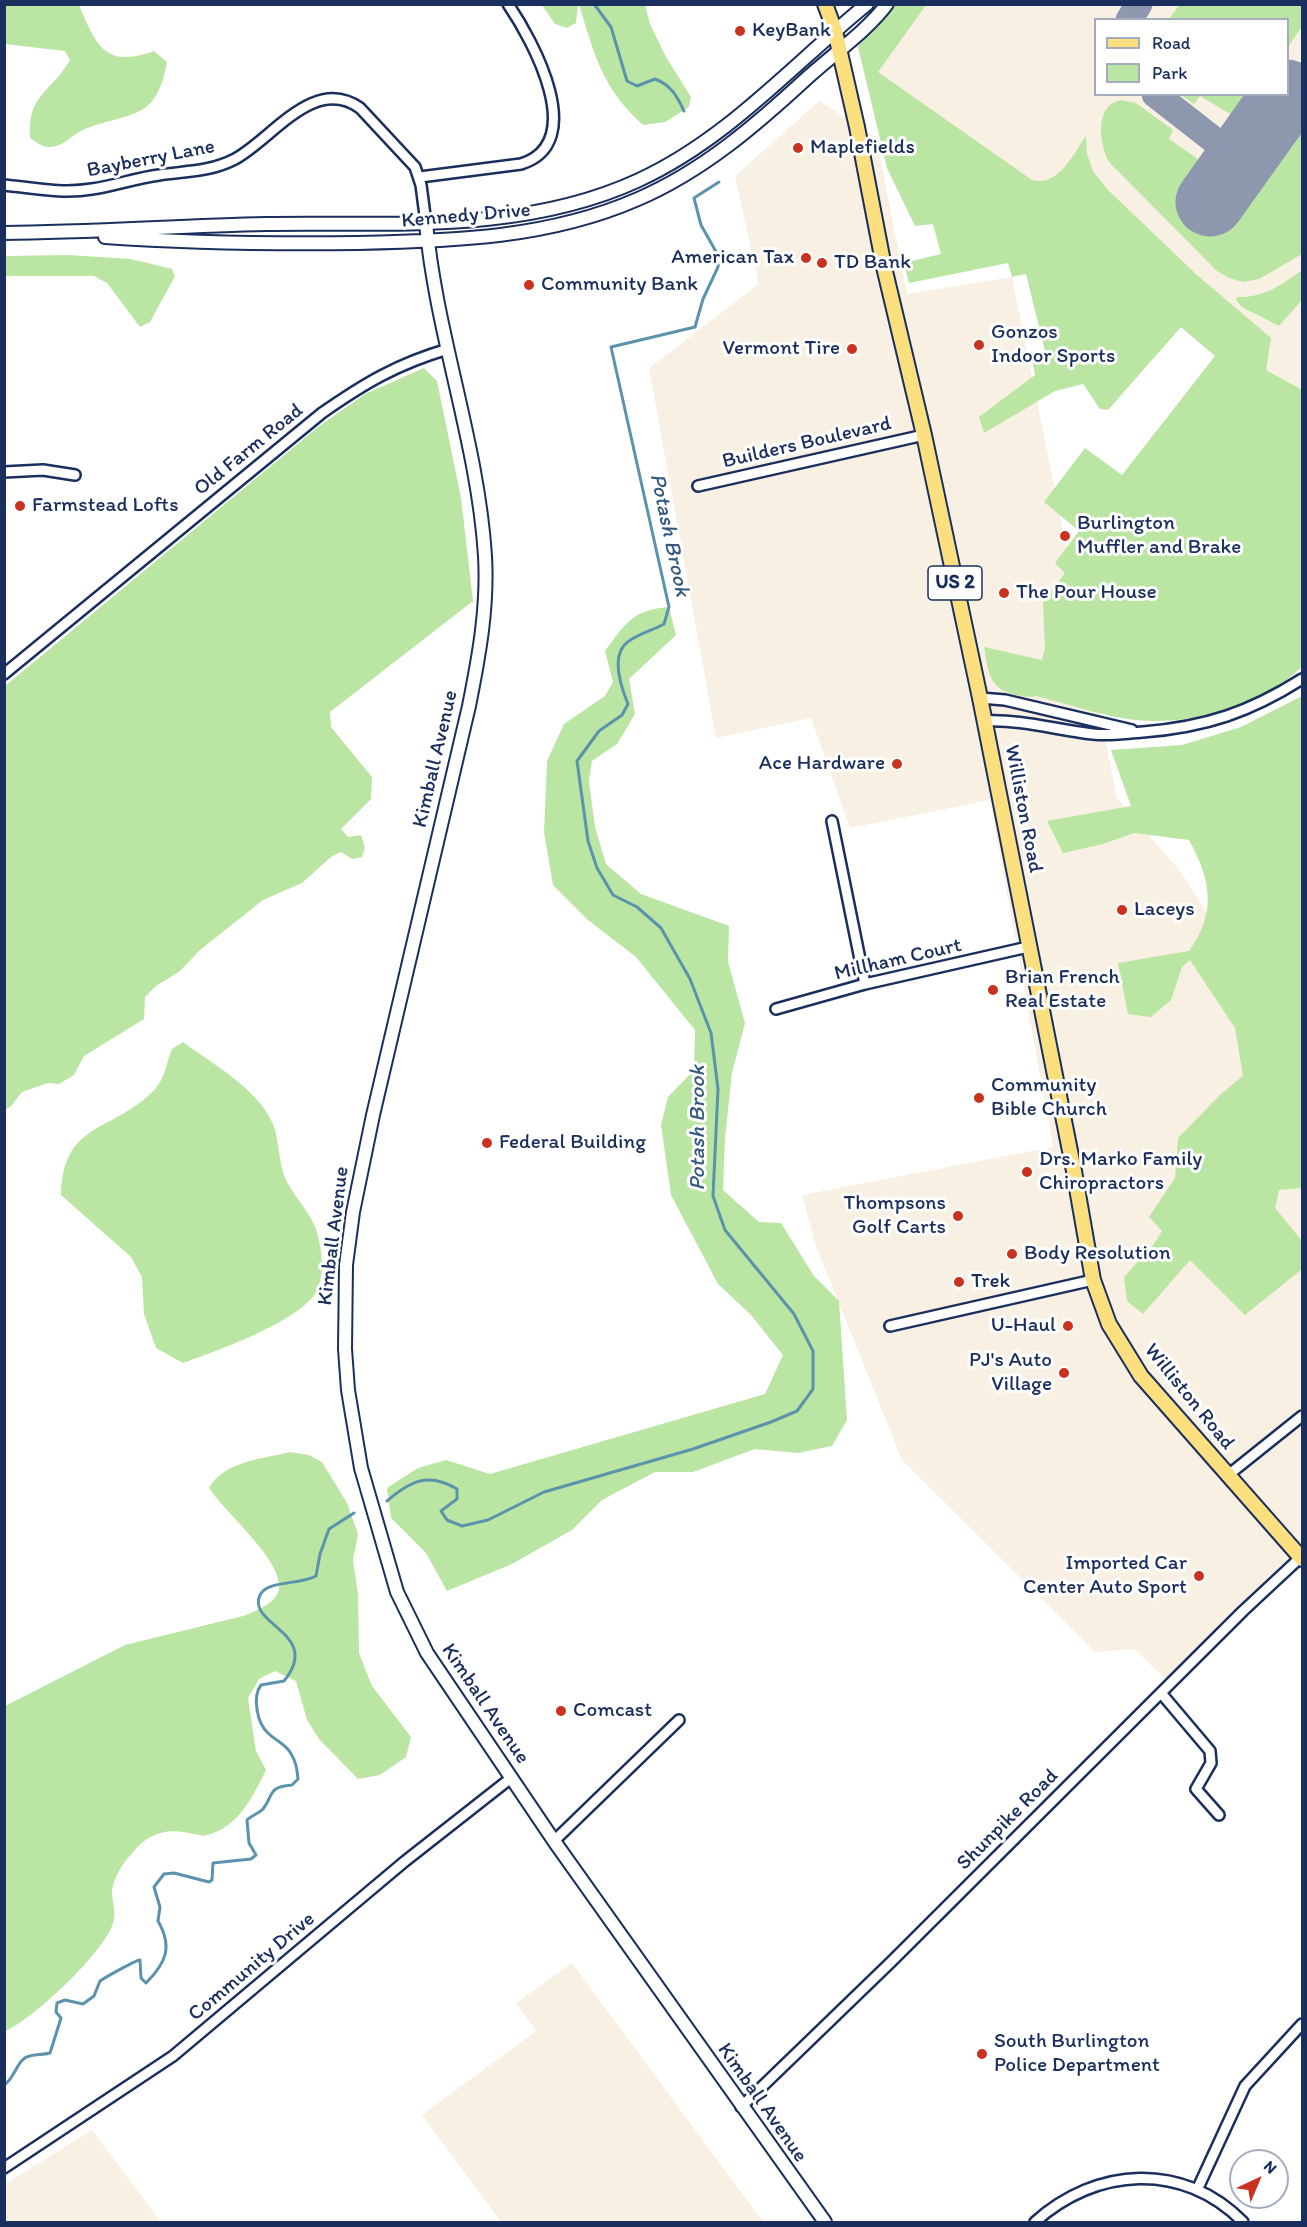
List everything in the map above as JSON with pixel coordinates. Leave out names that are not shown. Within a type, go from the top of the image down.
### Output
[{"type":"main road","name":"Williston Road","points":[[825,4],[839,48],[884,267],[924,435],[980,698],[1075,1175],[1093,1280],[1109,1324],[1131,1362],[1164,1404],[1302,1558]]},
{"type":"main road","name":"Kennedy Drive","points":[[4,233],[213,225],[426,223],[515,216],[601,194],[637,181],[680,158],[744,113],[867,4]]},
{"type":"main road","name":"Kennedy Drive","points":[[41,232],[212,243],[428,242],[494,237],[571,223],[638,199],[702,164],[764,118],[887,4]]},
{"type":"main road","points":[[741,135],[744,113]]},
{"type":"main road","name":"Kimball Avenue","points":[[426,223],[483,537],[484,621],[469,706],[359,1180],[346,1265],[345,1349],[348,1390],[361,1468],[397,1592],[427,1653],[554,1841],[825,2223]]},
{"type":"street","points":[[420,177],[521,164],[537,157],[548,146],[553,121],[549,88],[533,46],[508,4]]},
{"type":"street","name":"Bayberry Lane","points":[[4,185],[82,190],[139,178],[207,170],[237,158],[314,101],[336,98],[360,108],[403,152],[420,177],[426,223]]},
{"type":"street","name":"Old Farm Road","points":[[4,674],[346,396],[392,368],[448,349]]},
{"type":"street","name":"Builders Boulevard","points":[[698,486],[924,435]]},
{"type":"street","points":[[4,472],[43,470],[75,475]]},
{"type":"street","points":[[984,721],[1022,722],[1093,734],[1183,728],[1227,717],[1269,699],[1302,679]]},
{"type":"street","points":[[980,698],[1005,700],[1140,732]]},
{"type":"street","points":[[832,821],[865,984]]},
{"type":"street","name":"Millham Court","points":[[776,1009],[865,984],[1028,947]]},
{"type":"street","points":[[890,1326],[1093,1280]]},
{"type":"street","points":[[1227,1476],[1302,1416]]},
{"type":"street","name":"Shunpike Road","points":[[741,2107],[891,1962],[1243,1611],[1302,1558]]},
{"type":"street","points":[[1161,1694],[1210,1750],[1211,1763],[1196,1789],[1219,1815]]},
{"type":"street","points":[[554,1841],[679,1720]]},
{"type":"street","name":"Community Drive","points":[[4,2168],[173,2056],[404,1862],[511,1778]]},
{"type":"street","points":[[1197,2190],[1242,2091],[1302,2021]]},
{"type":"street","points":[[1035,2223],[1069,2196],[1101,2183],[1123,2179],[1154,2179],[1197,2190],[1223,2205],[1243,2223]]},
{"type":"shaded area","points":[[892,5],[1302,5],[1302,680],[1244,453],[1215,356],[1053,219],[906,132],[860,55],[858,47]]},
{"type":"shaded area","points":[[819,101],[876,137],[907,294],[1012,277],[1117,798],[1180,871],[1302,1059],[1302,1572],[1297,1567],[1174,1687],[1134,1649],[1095,1652],[902,1460],[816,1246],[802,1195],[1053,1147],[990,800],[850,828],[811,718],[716,738],[649,368],[759,284],[735,176]]},
{"type":"shaded area","points":[[572,1963],[763,2222],[501,2222],[422,2115],[536,2031],[516,2003]]},
{"type":"shaded area","points":[[92,2130],[161,2222],[5,2222],[5,2184]]},
{"type":"green space","points":[[1180,4],[1302,5],[1302,26],[1289,46],[1289,18],[1170,18]]},
{"type":"green space","points":[[4,5],[79,5],[92,33],[105,50],[125,57],[154,51],[167,62],[154,99],[138,112],[87,128],[59,145],[48,147],[37,143],[30,138],[32,112],[36,103],[70,60],[65,51],[5,44]]},
{"type":"green space","points":[[542,5],[578,5],[576,23],[567,28],[555,24]]},
{"type":"green space","points":[[579,5],[645,5],[650,24],[666,57],[691,97],[689,107],[665,122],[643,125],[618,98],[609,84],[595,56]]},
{"type":"green space","points":[[892,5],[926,5],[878,72],[1032,180],[1042,181],[1058,174],[1086,136],[1087,154],[1093,171],[1108,190],[1197,275],[1271,338],[1266,370],[1302,390],[1302,667],[1266,693],[1202,716],[1180,720],[1135,720],[1098,713],[1036,696],[1012,694],[998,687],[990,676],[984,647],[1042,660],[1045,648],[1043,603],[1065,573],[1055,563],[1079,531],[1044,502],[1085,448],[1122,475],[1215,356],[1181,327],[1108,410],[1100,409],[1083,384],[1055,391],[984,433],[979,417],[1035,375],[1032,360],[1046,355],[1026,274],[1012,277],[1008,263],[909,283],[904,263],[941,254],[933,224],[915,226],[887,168],[858,47],[862,38]]},
{"type":"green space","points":[[1182,96],[1200,96],[1194,104]]},
{"type":"green space","points":[[1200,96],[1253,96],[1242,110],[1232,115]]},
{"type":"green space","points":[[1121,100],[1136,103],[1173,130],[1169,139],[1205,164],[1188,186],[1232,217],[1302,118],[1302,254],[1259,279],[1243,282],[1217,271],[1109,162],[1101,136],[1101,126],[1106,109],[1112,103]]},
{"type":"green space","points":[[68,255],[131,259],[172,269],[175,276],[150,322],[140,327],[107,283],[94,276],[5,276],[5,256]]},
{"type":"green space","points":[[1302,270],[1302,300],[1279,326],[1242,307],[1236,300],[1237,297],[1247,297],[1272,290]]},
{"type":"green space","points":[[424,368],[437,381],[461,498],[473,601],[330,712],[331,727],[372,777],[371,799],[341,829],[348,837],[361,835],[365,848],[362,857],[352,859],[341,852],[332,856],[302,883],[263,900],[200,950],[180,971],[156,986],[145,997],[144,1019],[84,1056],[74,1075],[59,1084],[48,1083],[22,1092],[5,1110],[5,686],[318,427],[365,394]]},
{"type":"green space","points":[[669,607],[676,635],[629,679],[635,714],[617,744],[592,761],[589,781],[595,827],[606,864],[641,894],[729,926],[728,962],[745,1023],[732,1073],[725,1138],[723,1190],[759,1222],[781,1223],[814,1276],[839,1301],[847,1420],[832,1446],[798,1453],[755,1449],[693,1472],[655,1472],[602,1500],[572,1530],[512,1564],[447,1591],[426,1553],[391,1518],[387,1488],[418,1468],[446,1460],[490,1474],[765,1394],[783,1355],[751,1315],[718,1284],[671,1195],[661,1125],[668,1097],[694,1070],[695,1030],[636,957],[588,920],[553,885],[544,832],[547,761],[564,724],[605,696],[613,682],[605,651],[625,626],[646,611]]},
{"type":"green space","points":[[1302,696],[1302,1188],[1279,1190],[1275,1208],[1302,1241],[1302,1269],[1245,1315],[1190,1260],[1143,1314],[1127,1301],[1124,1277],[1154,1244],[1162,1231],[1149,1217],[1175,1178],[1178,1138],[1222,1093],[1243,1076],[1235,1028],[1190,960],[1182,967],[1171,1000],[1151,1017],[1128,1014],[1118,963],[1189,951],[1204,923],[1208,896],[1206,882],[1189,840],[1134,833],[1103,844],[1063,853],[1047,821],[1131,806],[1111,750],[1182,745],[1241,727]]},
{"type":"green space","points":[[183,1042],[234,1078],[257,1099],[266,1111],[275,1131],[284,1175],[317,1232],[322,1261],[317,1290],[309,1301],[295,1313],[257,1334],[183,1363],[156,1348],[144,1314],[142,1277],[131,1257],[61,1195],[69,1155],[78,1143],[89,1133],[147,1097],[158,1086],[172,1049]]},
{"type":"green space","points":[[290,1452],[309,1455],[322,1462],[347,1503],[358,1534],[353,1560],[358,1594],[359,1653],[372,1686],[411,1737],[406,1757],[380,1775],[358,1779],[319,1739],[307,1720],[296,1681],[275,1671],[259,1679],[248,1698],[256,1751],[266,1770],[244,1809],[228,1825],[207,1835],[173,1831],[145,1840],[123,1865],[114,1881],[112,1892],[114,1919],[99,1947],[50,1999],[17,2025],[5,2031],[5,1706],[125,1645],[243,1616],[270,1603],[279,1589],[278,1577],[272,1564],[209,1488],[224,1472],[245,1462]]},
{"type":"waterway","name":"Potash Brook","points":[[594,4],[611,27],[627,81],[637,86],[655,79],[661,81],[673,92],[684,111]]},
{"type":"waterway","name":"Potash Brook","points":[[387,1501],[412,1484],[428,1480],[437,1481],[457,1489],[457,1499],[441,1511],[447,1520],[462,1526],[488,1520],[544,1492],[693,1449],[771,1422],[797,1411],[813,1389],[813,1351],[794,1314],[725,1230],[713,1196],[718,1089],[711,1033],[690,979],[661,928],[637,907],[613,895],[597,868],[588,841],[577,761],[599,731],[622,715],[628,704],[618,671],[619,654],[623,647],[629,641],[664,624],[669,607],[611,347],[695,327],[703,299],[718,267],[719,257],[701,225],[694,198],[719,182]]},
{"type":"waterway","name":"Potash Brook","points":[[4,2085],[26,2058],[50,2053],[61,2018],[56,2012],[57,2003],[65,2000],[83,2004],[94,1996],[100,1981],[137,1961],[140,1960],[141,1978],[146,1983],[158,1969],[163,1961],[166,1947],[163,1930],[158,1921],[160,1907],[154,1887],[164,1874],[174,1873],[209,1882],[212,1880],[213,1863],[251,1859],[256,1855],[249,1843],[247,1820],[263,1809],[272,1792],[292,1785],[298,1779],[292,1755],[264,1729],[257,1710],[257,1696],[261,1685],[284,1681],[294,1665],[295,1652],[290,1641],[263,1614],[259,1605],[260,1595],[270,1587],[316,1576],[320,1554],[329,1529],[354,1513]]},
{"type":"taxiway","points":[[1130,18],[1139,4]]},
{"type":"taxiway","points":[[1158,96],[1219,144],[1236,144],[1249,139],[1271,117]]},
{"type":"runway","points":[[1210,202],[1286,96]]},
{"type":"place","name":"KeyBank","points":[[740,31]]},
{"type":"place","name":"Maplefields","points":[[798,148]]},
{"type":"place","name":"American Tax","points":[[806,258]]},
{"type":"place","name":"TD Bank","points":[[822,263]]},
{"type":"place","name":"Community Bank","points":[[529,285]]},
{"type":"place","name":"Gonzos Indoor Sports","points":[[979,345]]},
{"type":"place","name":"Vermont Tire","points":[[852,349]]},
{"type":"place","name":"Farmstead Lofts","points":[[20,506]]},
{"type":"place","name":"Burlington Muffler and Brake","points":[[1065,536]]},
{"type":"place","name":"The Pour House","points":[[1004,593]]},
{"type":"place","name":"Ace Hardware","points":[[897,764]]},
{"type":"place","name":"Laceys","points":[[1122,910]]},
{"type":"place","name":"Brian French Real Estate","points":[[993,990]]},
{"type":"place","name":"Community Bible Church","points":[[979,1098]]},
{"type":"place","name":"Federal Building","points":[[487,1143]]},
{"type":"place","name":"Drs. Marko Family Chiropractors","points":[[1027,1172]]},
{"type":"place","name":"Thompsons Golf Carts","points":[[958,1216]]},
{"type":"place","name":"Body Resolution","points":[[1012,1254]]},
{"type":"place","name":"Trek","points":[[959,1282]]},
{"type":"place","name":"U-Haul","points":[[1068,1326]]},
{"type":"place","name":"PJ's Auto Village","points":[[1064,1373]]},
{"type":"place","name":"Imported Car Center Auto Sport","points":[[1199,1576]]},
{"type":"place","name":"Comcast","points":[[561,1711]]},
{"type":"place","name":"South Burlington Police Department","points":[[982,2054]]}]
